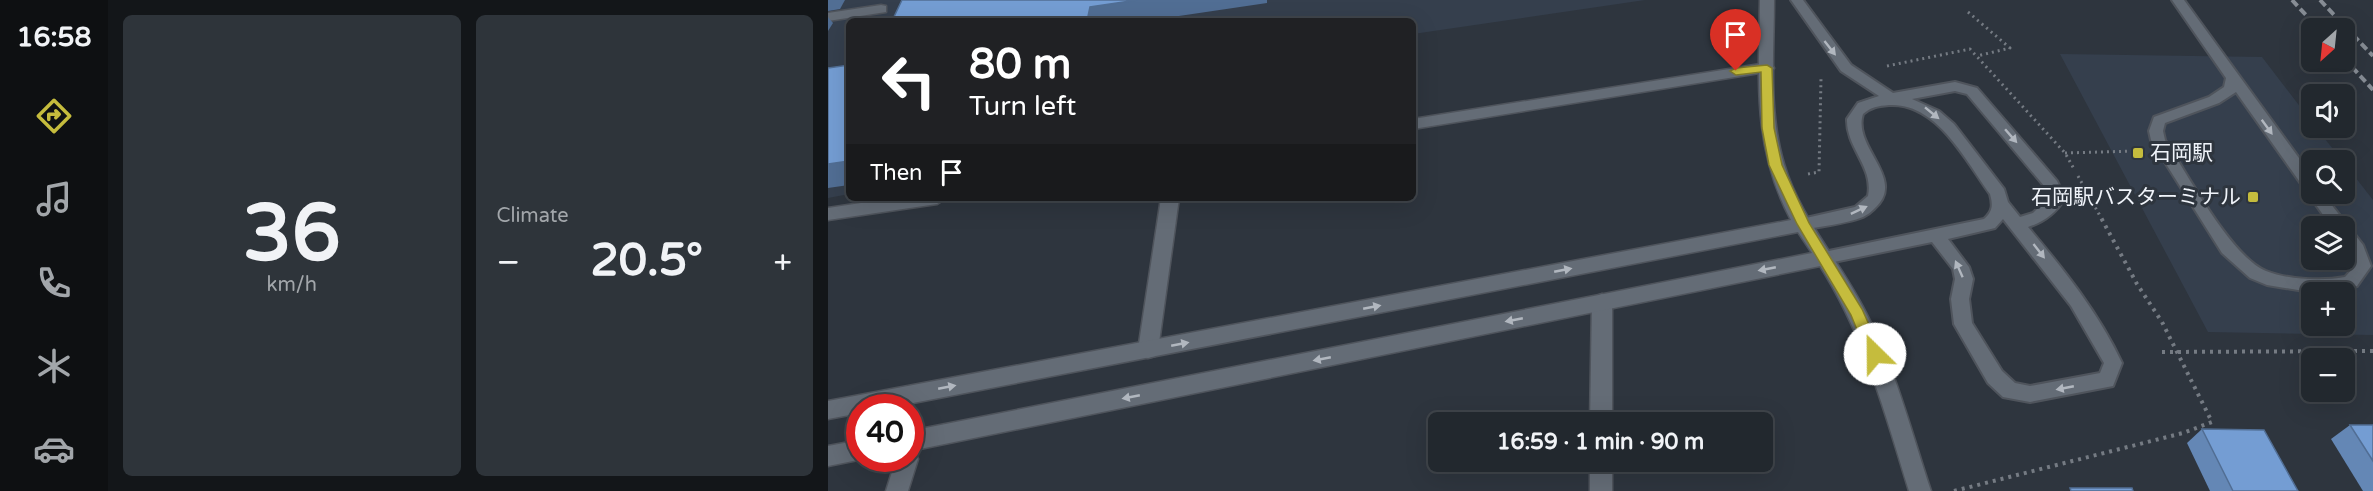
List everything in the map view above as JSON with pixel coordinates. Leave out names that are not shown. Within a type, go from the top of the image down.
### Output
[{"type":"street","points":[[1767,0],[1768,128],[1776,165],[1803,224],[1857,313],[1875,354],[1920,491]]},
{"type":"street","points":[[828,17],[881,9]]},
{"type":"street","points":[[1416,124],[1767,68]]},
{"type":"street","points":[[828,214],[917,201]]},
{"type":"street","points":[[1148,350],[1170,201]]},
{"type":"street","points":[[828,410],[1803,224]]},
{"type":"street","points":[[924,444],[1602,302],[1824,258]]},
{"type":"street","points":[[1601,412],[1602,302]]},
{"type":"street","points":[[828,456],[846,453]]},
{"type":"street","points":[[897,491],[903,472]]},
{"type":"street","points":[[1601,472],[1601,491]]},
{"type":"lane","points":[[1797,0],[1846,68],[1891,98],[1913,101],[1931,110],[1998,192],[2002,206],[2075,298],[2103,341],[2113,363],[2106,380],[2031,394],[2010,391],[1995,377],[1963,324],[1960,299],[1964,279],[1961,267],[1937,236]]},
{"type":"lane","points":[[2178,0],[2232,80],[2301,173]]},
{"type":"lane","points":[[2232,80],[2231,88],[2222,98],[2171,113],[2159,120],[2156,131],[2164,150],[2228,249],[2242,264],[2261,276],[2283,283],[2348,283],[2358,276],[2363,266],[2355,247]]},
{"type":"lane","points":[[1803,224],[1860,212],[1876,198],[1878,183],[1855,130],[1854,119],[1858,110],[1867,103],[1955,86],[1971,91],[2052,185],[2056,198],[2038,218],[2016,224]]},
{"type":"lane","points":[[2323,204],[2332,216]]},
{"type":"lane","points":[[1824,258],[1989,224],[1998,217],[2002,206]]},
{"type":"path","points":[[1968,12],[2010,48],[1977,56]]},
{"type":"path","points":[[1808,174],[1819,172],[1821,76],[1830,77]]},
{"type":"path","points":[[2065,153],[2164,150]]},
{"type":"path","points":[[1954,491],[2183,433],[2212,422],[2179,352],[2137,284]]},
{"type":"path","points":[[2162,352],[2373,351]]},
{"type":"shaded area","points":[[828,0],[1645,0],[1416,34],[1416,18],[846,18],[846,195],[828,198]]},
{"type":"shaded area","name":"石岡駅バスターミナル","points":[[2060,54],[2262,57],[2301,108],[2301,138],[2324,138],[2334,150],[2301,150],[2301,204],[2355,204],[2355,177],[2373,200],[2373,335],[2355,335],[2355,282],[2301,282],[2301,334],[2208,332]]},
{"type":"building","points":[[902,0],[1137,0],[1090,7],[1088,18],[893,18]]},
{"type":"building","points":[[846,65],[846,161],[828,164],[828,68]]},
{"type":"building","points":[[2350,425],[2373,425],[2373,461]]},
{"type":"building","points":[[2202,429],[2264,430],[2298,491],[2233,491]]},
{"type":"building","points":[[2070,488],[2132,488],[2133,491],[2071,491]]},
{"type":"railway","points":[[2292,0],[2309,18]]},
{"type":"railway","points":[[2320,0],[2373,56]]},
{"type":"railway","points":[[2355,70],[2373,90]]},
{"type":"place","name":"石岡駅","points":[[2138,153]]},
{"type":"place","name":"石岡駅バスターミナル","points":[[2253,197]]},
{"type":"route","points":[[1736,71],[1767,68],[1768,128],[1776,165],[1803,224],[1857,313],[1875,354]]}]
